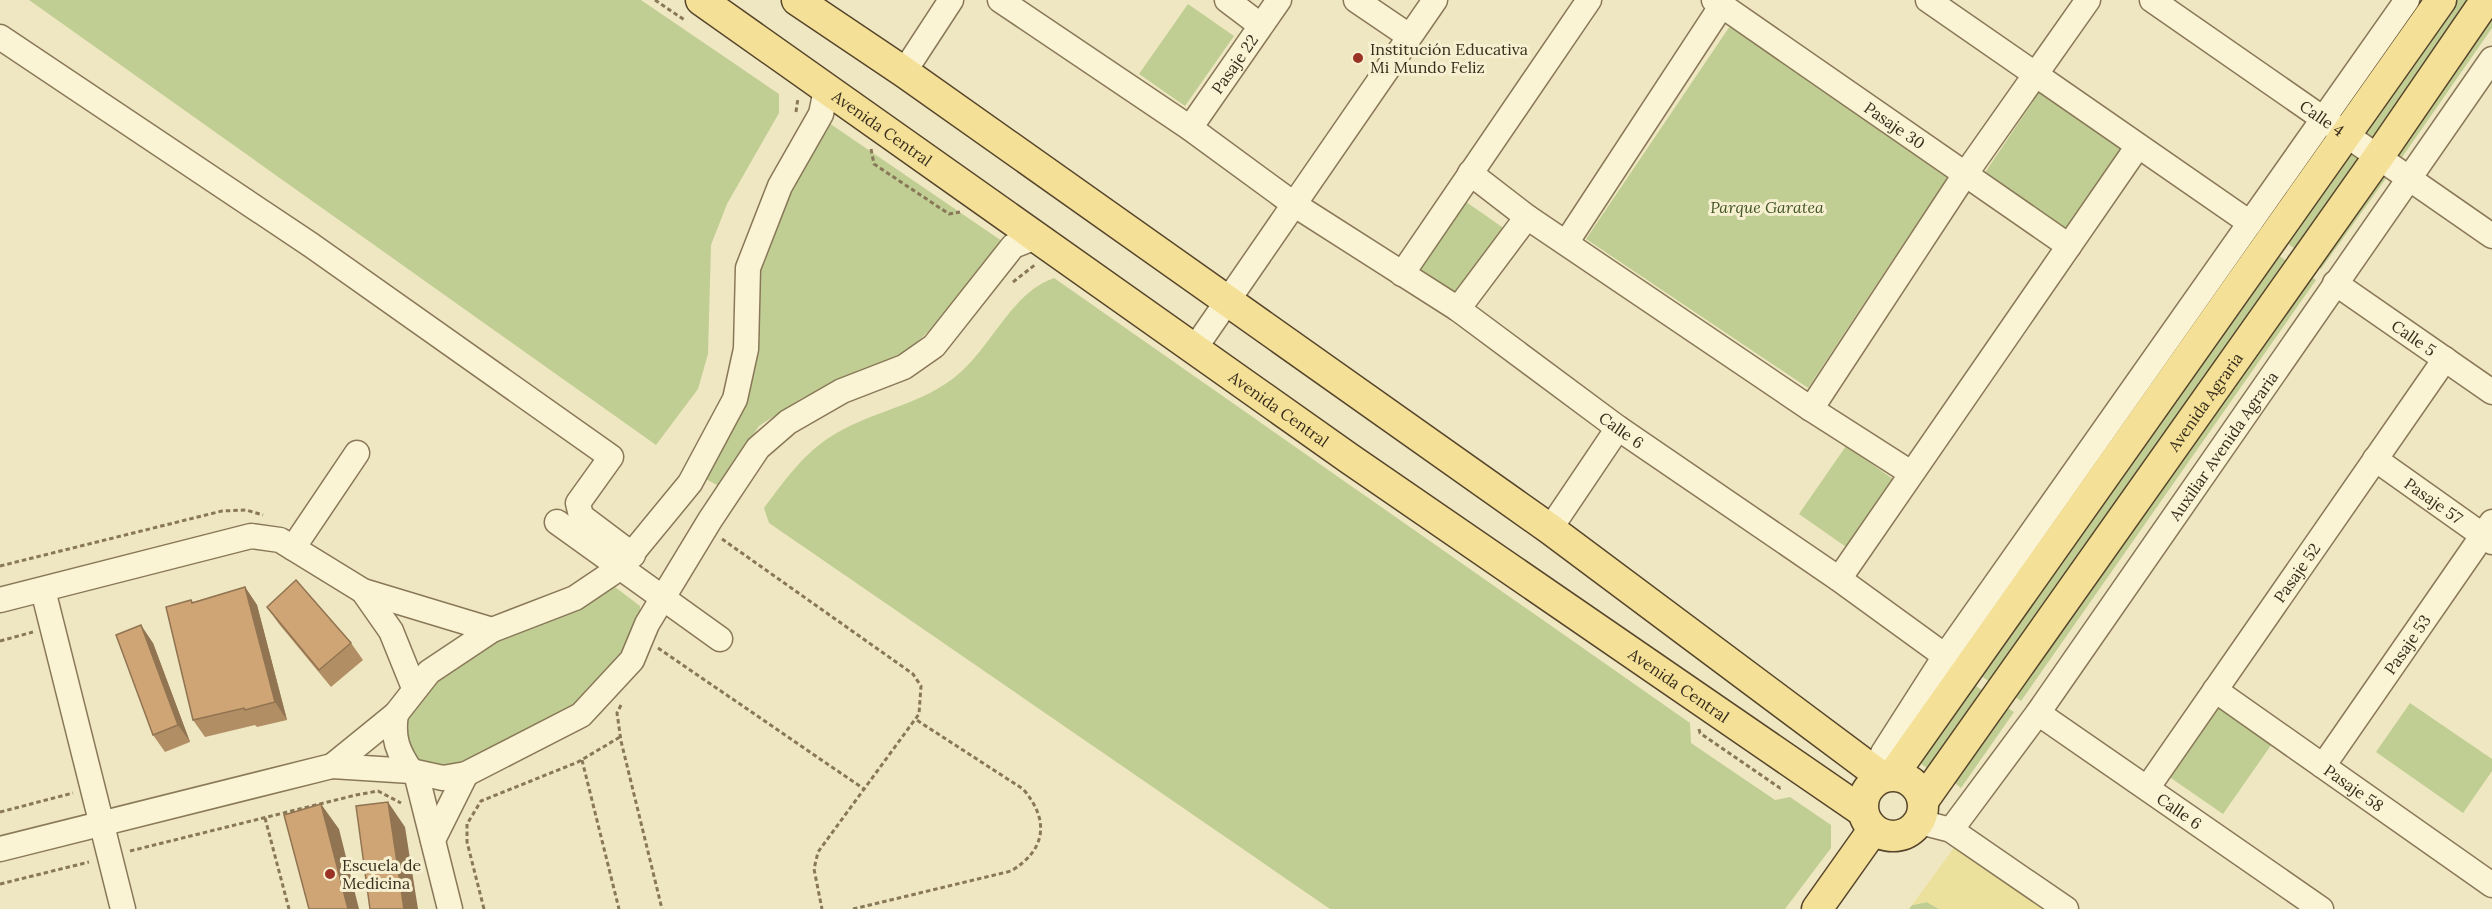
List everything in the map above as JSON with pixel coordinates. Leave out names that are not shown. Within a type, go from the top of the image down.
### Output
[{"type":"main road","name":"Avenida Central","points":[[701,0],[1350,459],[1868,820]]},
{"type":"main road","points":[[797,0],[904,72],[1550,528],[1888,776],[1912,783],[1921,812],[1903,835],[1892,837],[1868,820]]},
{"type":"main road","points":[[1816,909],[1868,820],[1866,790],[1888,776],[2336,126],[2441,0]]},
{"type":"main road","name":"Avenida Agraria","points":[[1921,812],[2487,0]]},
{"type":"street","points":[[904,72],[951,0]]},
{"type":"street","name":"Calle 6","points":[[1000,0],[1190,128],[1295,205],[1458,309],[1618,428],[1839,579],[1945,656]]},
{"type":"street","points":[[1227,0],[1260,25]]},
{"type":"street","name":"Pasaje 22","points":[[1190,128],[1279,0]]},
{"type":"street","points":[[1356,0],[1409,36]]},
{"type":"street","points":[[1195,348],[1434,0]]},
{"type":"street","points":[[1402,274],[1589,0]]},
{"type":"street","points":[[1928,0],[2037,73],[2250,223]]},
{"type":"street","points":[[1810,409],[1964,176],[2088,0]]},
{"type":"street","name":"Calle 4","points":[[2152,0],[2492,236]]},
{"type":"street","points":[[1566,243],[1718,3]]},
{"type":"street","name":"Pasaje 30","points":[[1718,3],[1964,176],[2069,246]]},
{"type":"street","points":[[1888,776],[1883,753],[1945,656],[2250,223],[2336,126],[2398,3]]},
{"type":"street","points":[[0,37],[311,245],[611,457],[578,503],[581,516],[663,597],[720,639]]},
{"type":"street","name":"Auxiliar Avenida Agraria","points":[[1951,831],[2038,713],[2492,59]]},
{"type":"street","points":[[332,766],[396,714],[414,688],[429,672],[492,630],[575,598],[627,561],[690,483],[735,399],[746,349],[748,268],[780,186],[821,114],[826,90]]},
{"type":"street","points":[[1839,579],[2138,146]]},
{"type":"street","points":[[1470,173],[1527,217],[1810,409],[1911,473]]},
{"type":"street","points":[[1458,309],[1527,217]]},
{"type":"street","points":[[0,849],[332,766],[414,772],[443,778],[466,774],[581,715],[651,643],[663,597],[758,448],[788,422],[842,391],[904,367],[934,346],[1013,246],[1036,237]]},
{"type":"street","name":"Calle 5","points":[[2335,283],[2492,392]]},
{"type":"street","name":"Pasaje 52","points":[[2148,787],[2445,359]]},
{"type":"street","points":[[1550,528],[1618,428]]},
{"type":"street","points":[[293,548],[357,453]]},
{"type":"street","name":"Pasaje 57","points":[[2375,459],[2489,533]]},
{"type":"street","points":[[557,522],[627,561]]},
{"type":"street","name":"Pasaje 53","points":[[2323,766],[2489,533]]},
{"type":"street","points":[[0,600],[251,536],[280,540],[363,591],[492,630]]},
{"type":"street","points":[[43,590],[123,909]]},
{"type":"street","points":[[363,591],[392,631],[414,688]]},
{"type":"street","name":"Pasaje 58","points":[[2215,690],[2492,885]]},
{"type":"street","name":"Calle 6","points":[[2038,713],[2321,909]]},
{"type":"street","points":[[396,714],[393,729],[397,750],[414,772],[450,909]]},
{"type":"street","points":[[433,840],[466,774]]},
{"type":"street","points":[[1921,812],[2066,909]]},
{"type":"path","points":[[795,118],[798,98]]},
{"type":"path","points":[[0,566],[222,511],[246,510],[268,516]]},
{"type":"path","points":[[706,528],[913,674],[921,686],[922,701],[915,718],[818,852],[814,869],[822,909]]},
{"type":"path","points":[[0,641],[52,627]]},
{"type":"path","points":[[651,643],[864,789]]},
{"type":"path","points":[[651,643],[654,660]]},
{"type":"path","points":[[623,702],[617,713],[620,737],[662,909]]},
{"type":"path","points":[[853,909],[1011,871],[1025,863],[1036,850],[1041,818],[1034,801],[1023,789],[915,718]]},
{"type":"path","points":[[484,909],[467,842],[467,824],[473,811],[481,801],[497,792],[582,760],[620,737]]},
{"type":"path","points":[[582,760],[618,909]]},
{"type":"path","points":[[0,812],[92,788]]},
{"type":"path","points":[[0,884],[378,791],[396,799],[408,809]]},
{"type":"path","points":[[265,818],[289,909]]},
{"type":"green space","points":[[29,0],[641,0],[779,94],[779,113],[727,204],[711,245],[708,354],[698,389],[656,445]]},
{"type":"green space","points":[[2447,0],[2481,0],[2379,147],[2356,131]]},
{"type":"green space","points":[[2492,1],[2492,28],[2398,163],[2386,154]]},
{"type":"green space","points":[[1188,4],[1234,36],[1185,106],[1139,74]]},
{"type":"green space","name":"Parque Garatea","points":[[1730,26],[1947,178],[1808,388],[1586,239]]},
{"type":"green space","points":[[2040,91],[2122,147],[2064,233],[1982,177]]},
{"type":"green space","points":[[829,123],[1002,241],[941,320],[907,351],[802,398],[759,426],[719,486],[702,477],[759,270],[782,200]]},
{"type":"green space","points":[[2348,138],[2374,157],[2304,255],[2278,237]]},
{"type":"green space","points":[[2380,161],[2392,170],[2321,269],[2310,261]]},
{"type":"green space","points":[[1462,199],[1505,229],[1455,301],[1412,270]]},
{"type":"green space","points":[[2271,250],[2295,267],[2000,689],[1977,673]]},
{"type":"green space","points":[[2304,272],[2316,280],[2021,701],[2009,692]]},
{"type":"green space","points":[[1054,278],[1690,723],[1691,743],[1775,800],[1790,797],[1831,825],[1831,848],[1785,909],[1330,909],[769,523],[764,508],[809,453],[844,429],[923,396],[952,379],[976,357],[1005,318],[1027,294]]},
{"type":"green space","points":[[1846,446],[1896,481],[1849,549],[1799,514]]},
{"type":"green space","points":[[615,587],[640,606],[640,616],[625,653],[572,712],[473,758],[442,766],[424,764],[406,748],[402,721],[429,681],[492,638]]},
{"type":"green space","points":[[1971,682],[1992,698],[1937,775],[1917,761]]},
{"type":"green space","points":[[2000,703],[2014,712],[1961,788],[1950,779]]},
{"type":"green space","points":[[2219,703],[2274,741],[2223,814],[2168,776]]},
{"type":"green space","points":[[2410,703],[2492,759],[2492,771],[2463,813],[2376,752]]},
{"type":"green space","points":[[1927,902],[1939,909],[1909,909],[1912,905]]},
{"type":"sand","points":[[1956,845],[2056,909],[1939,909],[1927,902],[1912,905]]},
{"type":"building","points":[[296,580],[351,643],[319,670],[267,607]]},
{"type":"building","points":[[245,587],[275,702],[193,720],[166,607],[191,600],[192,603]]},
{"type":"building","points":[[141,625],[178,725],[153,735],[116,635]]},
{"type":"building","points":[[388,802],[404,909],[370,909],[356,806]]},
{"type":"building","points":[[321,804],[348,909],[309,909],[284,815]]},
{"type":"place","name":"Institución Educativa Mi Mundo Feliz","points":[[1358,58]]},
{"type":"place","name":"Escuela de Medicina","points":[[330,874]]}]
